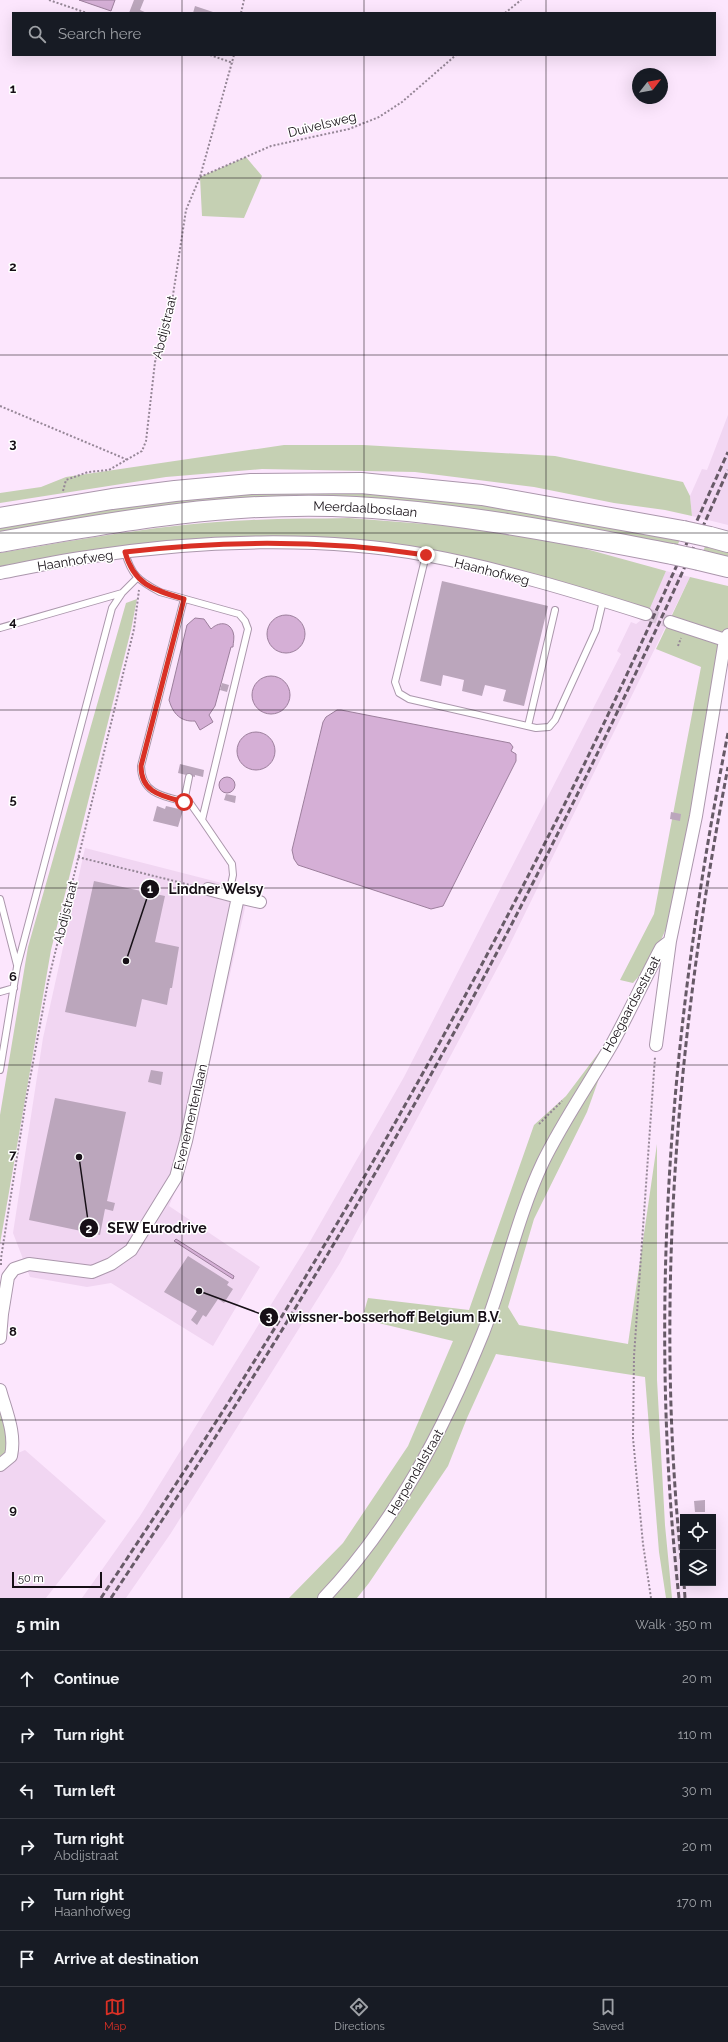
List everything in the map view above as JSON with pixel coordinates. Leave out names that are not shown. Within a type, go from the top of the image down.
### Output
[{"type":"highway","name":"Meerdaalboslaan","points":[[0,518],[112,499],[175,491],[251,484],[361,483],[482,495],[683,531],[719,540]]},
{"type":"highway","name":"Meerdaalboslaan","points":[[0,542],[177,513],[252,507],[355,507],[475,518],[672,554],[728,567]]},
{"type":"street","name":"Haanhofweg","points":[[0,573],[82,558],[179,547],[261,543],[357,547],[426,555],[493,569],[646,614]]},
{"type":"street","points":[[670,622],[727,638]]},
{"type":"street","name":"Hoegaardsestraat","points":[[483,1332],[527,1202],[543,1163],[567,1118],[611,1044],[661,948],[670,941],[696,816],[727,638]]},
{"type":"street","points":[[208,889],[260,902]]},
{"type":"street","name":"Evenementenlaan","points":[[8,1276],[14,1269],[29,1264],[92,1272],[111,1264],[131,1250],[176,1177],[186,1141],[234,896]]},
{"type":"street","points":[[656,1045],[670,941]]},
{"type":"street","points":[[0,1338],[8,1276]]},
{"type":"street","name":"Herpendalstraat","points":[[324,1598],[361,1558],[422,1463],[433,1444],[483,1332]]},
{"type":"street","points":[[0,1390],[13,1436],[13,1446],[11,1456],[0,1465]]},
{"type":"lane","points":[[125,552],[129,566],[137,578],[160,592],[239,614],[245,621],[248,629],[202,820]]},
{"type":"lane","points":[[426,555],[396,677],[397,689],[402,696],[409,699],[544,729],[553,724],[596,630],[603,601]]},
{"type":"lane","points":[[0,1070],[18,967],[112,608],[122,593],[137,578]]},
{"type":"lane","points":[[0,628],[122,593]]},
{"type":"lane","points":[[184,599],[141,766],[141,776],[155,794],[190,803],[232,864],[234,896]]},
{"type":"lane","points":[[528,726],[555,610]]},
{"type":"lane","points":[[184,802],[189,777]]},
{"type":"lane","points":[[0,899],[3,923],[18,967]]},
{"type":"lane","points":[[0,992],[14,988]]},
{"type":"path","points":[[49,0],[84,12]]},
{"type":"path","points":[[241,12],[244,0]]},
{"type":"path","points":[[506,12],[521,0]]},
{"type":"path","points":[[213,56],[233,63]]},
{"type":"path","name":"Abdijstraat","points":[[63,495],[66,480],[88,472],[109,470],[142,451],[146,441],[155,362],[173,295],[186,210],[200,177],[234,56]]},
{"type":"path","name":"Duivelsweg","points":[[200,177],[271,146],[349,129],[379,118],[402,102],[455,56]]},
{"type":"path","points":[[0,406],[128,460]]},
{"type":"path","name":"Abdijstraat","points":[[8,1276],[1,1266],[1,1258],[26,1100],[48,982],[134,628],[140,589],[137,578]]},
{"type":"path","points":[[78,857],[208,889]]},
{"type":"path","points":[[651,1598],[643,1544],[634,1438],[634,1356],[656,1045]]},
{"type":"shaded area","points":[[79,0],[115,0],[111,11]]},
{"type":"shaded area","points":[[728,415],[728,525],[692,516],[690,496],[702,469],[707,470]]},
{"type":"shaded area","points":[[666,571],[690,577],[507,950],[340,1263],[171,1533],[126,1598],[82,1598],[140,1516],[308,1245],[404,1077],[621,654],[617,651],[631,622],[636,624],[645,617]]},
{"type":"shaded area","points":[[286,615],[296,618],[302,624],[305,634],[302,644],[296,650],[286,653],[276,650],[270,644],[267,634],[270,624],[276,618]]},
{"type":"shaded area","points":[[195,618],[204,619],[211,629],[220,624],[226,624],[231,628],[234,636],[233,647],[231,647],[215,706],[209,715],[213,722],[200,730],[195,721],[186,720],[178,716],[169,700],[187,625]]},
{"type":"shaded area","points":[[271,676],[281,679],[287,685],[290,695],[287,705],[281,711],[271,714],[261,711],[255,705],[252,695],[255,685],[261,679]]},
{"type":"shaded area","points":[[337,710],[510,743],[513,747],[511,751],[516,754],[516,761],[443,906],[431,909],[298,865],[294,859],[292,850],[323,722],[326,717]]},
{"type":"shaded area","points":[[256,732],[266,735],[272,741],[275,751],[272,761],[266,767],[256,770],[246,767],[240,761],[237,751],[240,741],[246,735]]},
{"type":"shaded area","points":[[227,777],[234,782],[235,785],[230,792],[227,793],[220,788],[219,785],[224,778]]},
{"type":"shaded area","points":[[85,848],[249,890],[188,1160],[169,1206],[260,1267],[213,1346],[111,1283],[87,1287],[30,1277],[13,1233],[43,1038]]},
{"type":"shaded area","points":[[176,1239],[234,1276],[233,1279],[174,1241]]},
{"type":"shaded area","points":[[25,1450],[106,1521],[46,1598],[0,1598],[0,1465],[11,1456]]},
{"type":"green space","points":[[246,157],[262,176],[244,218],[202,216],[200,177]]},
{"type":"green space","points":[[284,445],[363,445],[555,456],[683,482],[690,496],[692,516],[665,510],[614,503],[534,487],[415,472],[262,469],[166,477],[0,503],[0,493],[41,487],[66,477]]},
{"type":"green space","points":[[325,488],[468,498],[681,537],[676,549],[366,500],[0,533],[0,523],[120,503]]},
{"type":"green space","points":[[349,518],[477,528],[568,544],[666,571],[650,608],[645,610],[502,567],[254,540],[0,569],[0,553],[125,532],[188,524],[220,522],[276,519]]},
{"type":"green space","points":[[706,543],[728,549],[728,561],[702,555]]},
{"type":"green space","points":[[690,577],[728,586],[728,630],[693,812],[668,924],[652,961],[633,983],[620,980],[654,914],[701,667],[656,649]]},
{"type":"green space","points":[[137,599],[131,630],[51,950],[0,1244],[0,1115],[28,947],[126,603]]},
{"type":"green space","points":[[627,1015],[611,1045],[587,1112],[534,1219],[508,1307],[519,1325],[628,1344],[657,1144],[657,1380],[665,1525],[672,1598],[666,1598],[659,1552],[645,1377],[496,1354],[467,1418],[448,1466],[369,1583],[357,1598],[289,1598],[343,1543],[408,1446],[453,1341],[362,1319],[368,1298],[469,1310],[534,1125],[566,1096]]},
{"type":"green space","points":[[0,1390],[13,1436],[0,1465]]},
{"type":"building","points":[[134,0],[144,0],[140,10],[145,12],[129,12]]},
{"type":"building","points":[[195,6],[213,12],[193,12]]},
{"type":"building","points":[[442,581],[548,606],[524,706],[503,701],[506,690],[485,685],[482,696],[462,691],[464,680],[443,675],[441,686],[420,681]]},
{"type":"building","points":[[222,683],[229,685],[227,692],[220,690]]},
{"type":"building","points":[[180,764],[204,770],[203,777],[195,775],[195,777],[178,773]]},
{"type":"building","points":[[226,794],[236,796],[235,803],[224,800]]},
{"type":"building","points":[[157,806],[165,809],[166,806],[183,810],[178,827],[153,821]]},
{"type":"building","points":[[671,812],[681,814],[680,821],[670,819]]},
{"type":"building","points":[[94,881],[165,896],[155,942],[179,947],[172,988],[170,988],[167,1005],[142,999],[136,1027],[65,1012]]},
{"type":"building","points":[[151,1070],[163,1072],[161,1085],[148,1082]]},
{"type":"building","points":[[55,1098],[126,1112],[107,1201],[115,1203],[113,1211],[105,1209],[100,1235],[29,1220]]},
{"type":"building","points":[[188,1256],[229,1282],[227,1285],[233,1289],[224,1303],[218,1299],[206,1317],[203,1315],[197,1325],[191,1320],[197,1311],[164,1292]]},
{"type":"building","points":[[705,1500],[705,1512],[695,1512],[694,1501]]},
{"type":"tunnel","points":[[646,614],[670,622]]},
{"type":"railway","points":[[101,1598],[256,1358],[338,1223],[430,1060],[490,950],[571,791],[640,647],[728,452]]},
{"type":"railway","points":[[111,1598],[171,1506],[288,1320],[345,1226],[453,1034],[505,937],[600,748],[665,610],[728,470]]},
{"type":"railway","points":[[679,1598],[670,1488],[665,1379],[665,1271],[670,1164],[679,1056],[692,949],[708,841],[728,733]]},
{"type":"railway","points":[[681,1550],[674,1476],[670,1374],[671,1272],[675,1170],[683,1069],[695,967],[710,867],[728,767]]},
{"type":"railway","points":[[684,1586],[685,1598]]},
{"type":"place","name":"Lindner Welsy","points":[[126,961]]},
{"type":"place","name":"SEW Eurodrive","points":[[79,1157]]},
{"type":"place","name":"wissner-bosserhoff Belgium B.V.","points":[[199,1291]]},
{"type":"route","points":[[184,802],[155,794],[141,776],[141,766],[184,599],[160,592],[137,578],[129,566],[125,552],[179,547],[261,543],[357,547],[426,555]]}]
